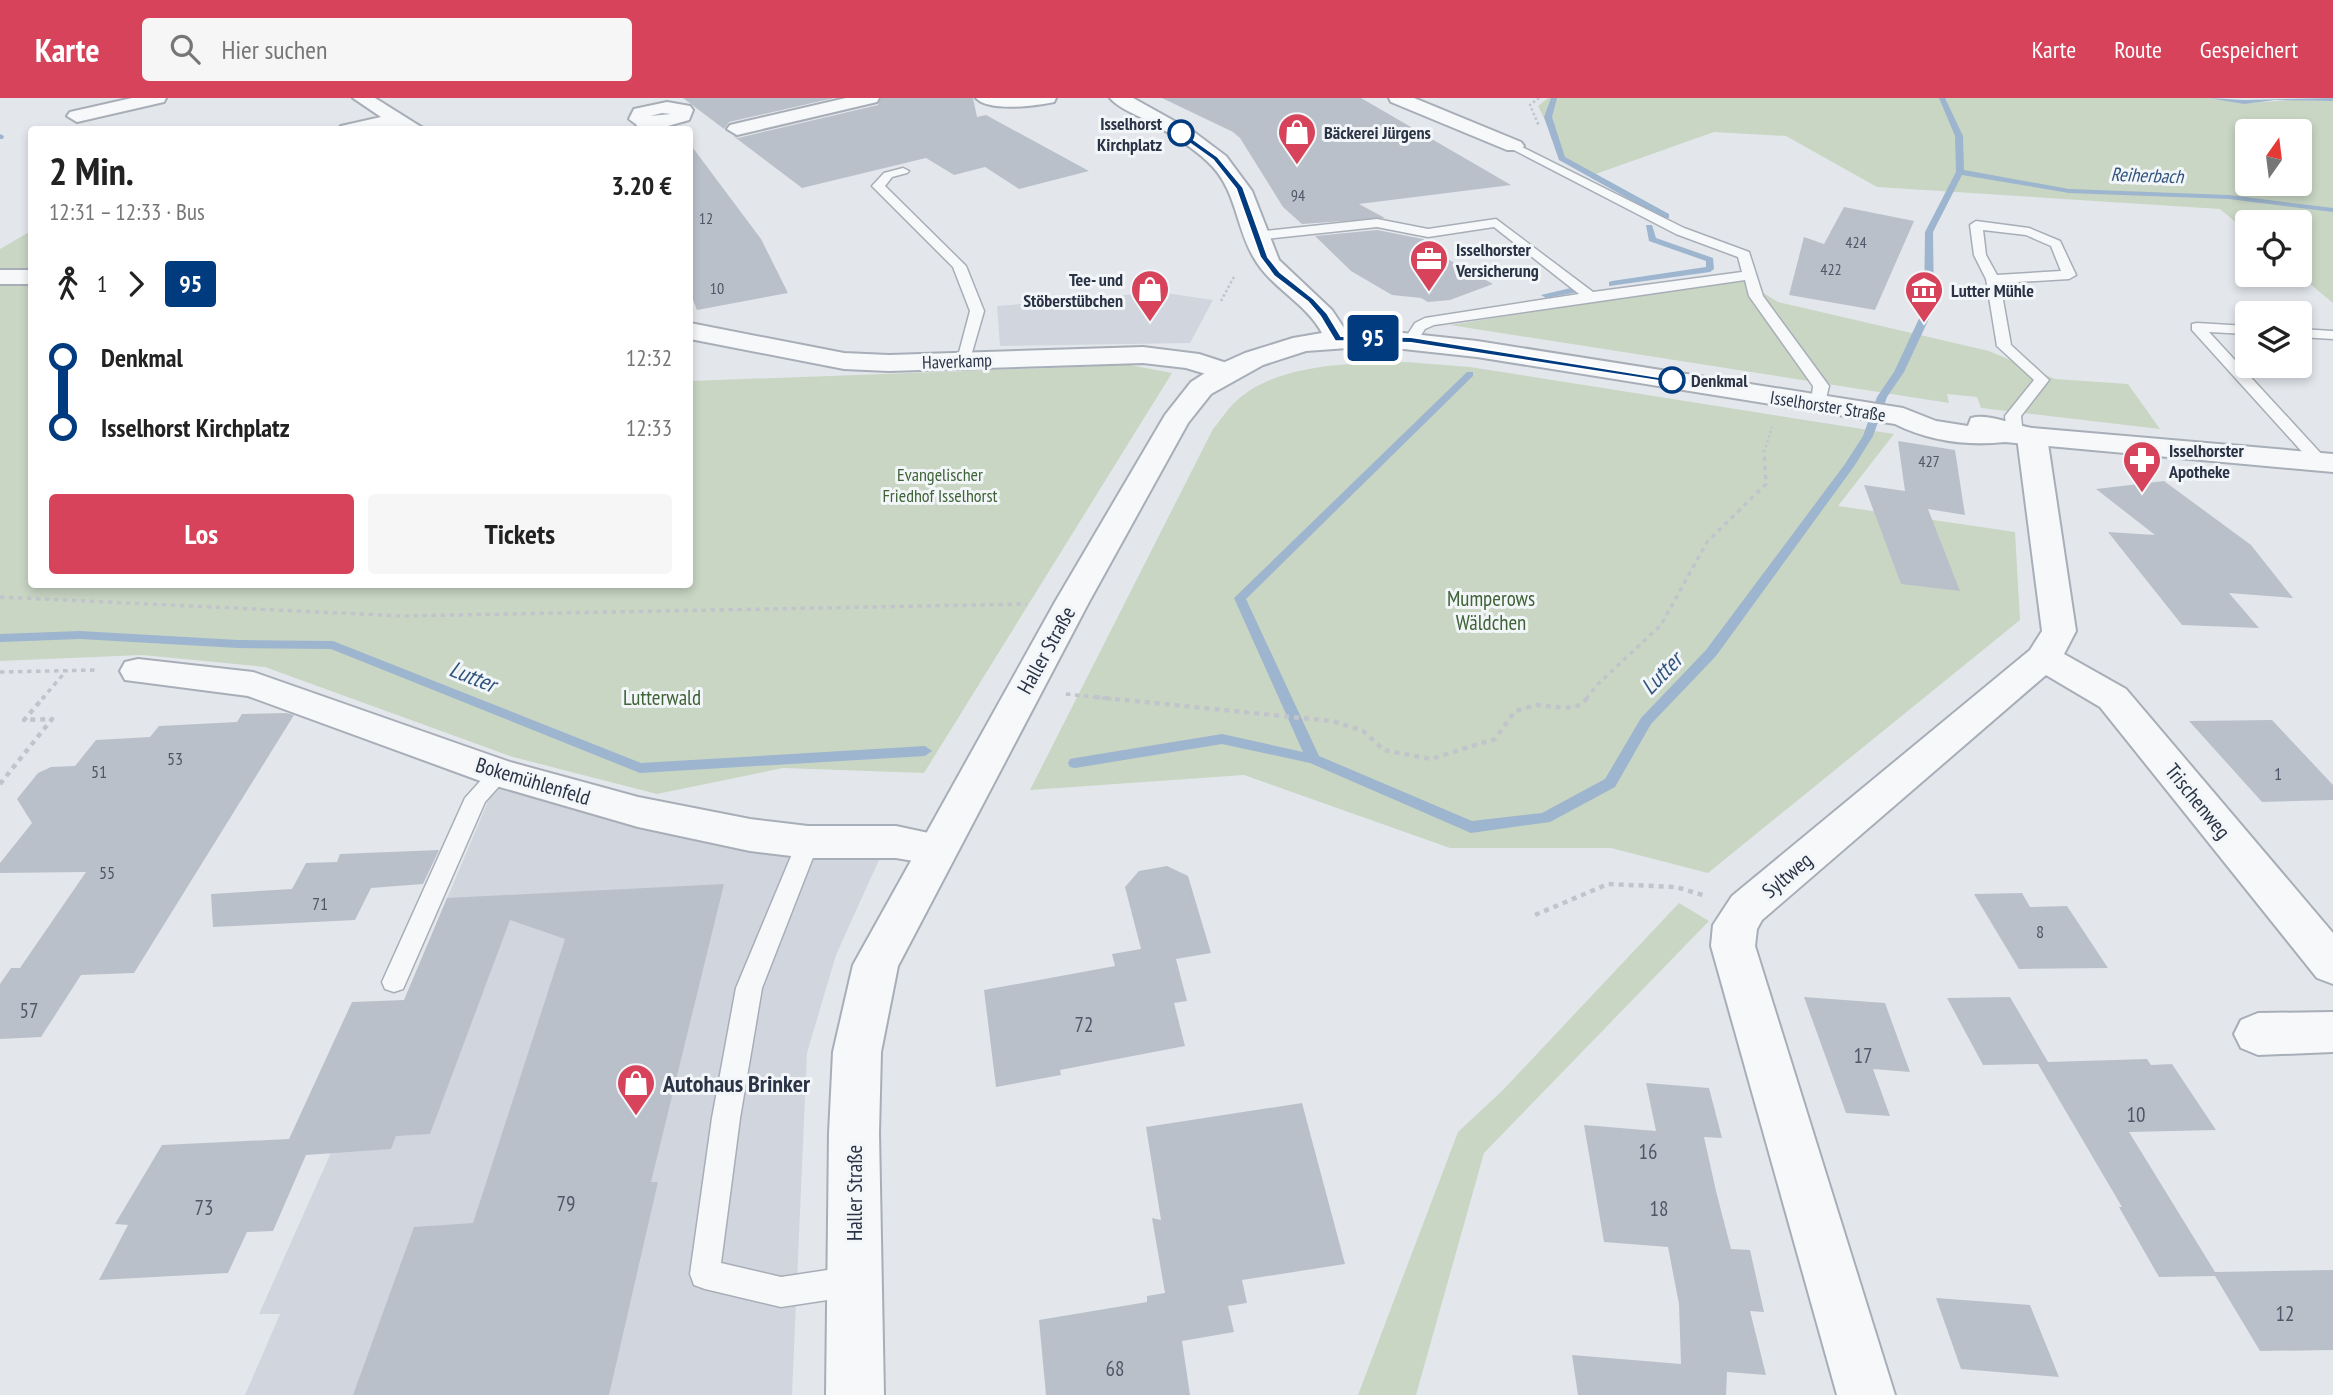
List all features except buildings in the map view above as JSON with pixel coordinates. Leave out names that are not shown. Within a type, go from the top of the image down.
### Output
[{"type":"street","points":[[77,116],[156,98]]},
{"type":"street","points":[[362,98],[409,126]]},
{"type":"street","points":[[737,130],[870,98]]},
{"type":"street","points":[[985,98],[1028,102],[1047,98]]},
{"type":"street","points":[[1119,98],[1181,133],[1216,158],[1240,189],[1264,257],[1277,274],[1311,300],[1324,315],[1338,339]]},
{"type":"street","points":[[1398,98],[1514,146]]},
{"type":"street","points":[[368,126],[398,120]]},
{"type":"street","points":[[0,277],[28,277]]},
{"type":"street","name":"Haverkamp","points":[[693,332],[844,361],[889,363],[1143,355],[1190,360],[1226,372]]},
{"type":"street","name":"Isselhorster Straße","points":[[1338,339],[1411,340],[1903,417],[1918,426],[1989,436],[2018,435],[2327,462]]},
{"type":"street","name":"Haller Straße","points":[[855,1395],[854,1133],[857,1052],[876,965],[1024,689],[1175,421],[1201,388],[1226,372],[1254,359],[1302,344],[1338,339]]},
{"type":"street","name":"Syltweg","points":[[1866,1395],[1732,946],[1735,925],[1747,908],[2044,658],[2059,631],[2018,435]]},
{"type":"street","name":"Trischenweg","points":[[2044,658],[2113,698],[2333,965]]},
{"type":"street","name":"Bokemühlenfeld","points":[[138,671],[253,684],[500,773],[638,812],[750,835],[808,842],[896,842],[937,849]]},
{"type":"street","points":[[2258,1034],[2333,1032]]},
{"type":"lane","points":[[1514,146],[1680,231],[1744,255],[1756,296],[1821,386],[1819,404]]},
{"type":"lane","points":[[903,171],[888,175],[878,186],[959,266],[977,311],[964,360]]},
{"type":"lane","points":[[1256,236],[1377,223],[1428,233],[1496,223],[1590,296]]},
{"type":"lane","points":[[1993,279],[2069,275],[2056,244],[2029,232],[1976,225],[1980,255],[1993,279],[2004,346],[2042,380],[2013,416],[2018,435]]},
{"type":"lane","points":[[1411,340],[1420,326],[1430,321],[1751,275]]},
{"type":"lane","points":[[2235,329],[2197,327],[2235,366]]},
{"type":"lane","points":[[2312,334],[2333,335]]},
{"type":"lane","points":[[2246,378],[2327,462]]},
{"type":"lane","points":[[394,982],[476,798],[500,773]]},
{"type":"lane","points":[[808,842],[749,988],[726,1118],[705,1274],[781,1292],[854,1281]]},
{"type":"path","points":[[1024,689],[1332,721],[1363,731],[1384,750],[1431,759],[1495,739],[1515,711],[1537,705],[1565,708],[1581,705],[1598,684],[1661,625],[1707,542],[1766,484],[1765,451],[1774,420]]},
{"type":"path","points":[[0,597],[403,616],[1027,604]]},
{"type":"path","points":[[0,784],[52,719],[24,720],[67,670]]},
{"type":"path","points":[[0,672],[138,671]]},
{"type":"path","points":[[1535,915],[1608,884],[1676,887],[1747,908]]},
{"type":"shaded area","points":[[1159,292],[1213,300],[1190,343],[1000,346],[997,306]]},
{"type":"shaded area","points":[[494,787],[630,825],[742,850],[879,860],[836,955],[807,1053],[792,1395],[245,1395],[280,1314],[259,1314],[337,1139],[346,1139]]},
{"type":"green space","points":[[1548,98],[2207,98],[2248,103],[2333,101],[2333,303],[2312,286],[2312,210],[2235,210],[2235,222],[2220,209],[1877,187],[1786,136],[1714,132],[1590,176],[1566,163],[1538,106]]},
{"type":"green space","points":[[28,233],[28,268],[0,268],[0,249]]},
{"type":"green space","points":[[1741,279],[1778,302],[1989,351],[2055,379],[2128,384],[2160,429],[1981,408],[1977,397],[1947,394],[1949,403],[1450,325]]},
{"type":"green space","points":[[0,286],[28,286],[28,588],[693,588],[693,381],[1130,365],[1172,373],[924,773],[783,768],[657,794],[513,757],[265,667],[142,655],[0,661]]},
{"type":"green space","name":"Mumperows Wäldchen","points":[[1406,362],[1470,367],[1894,434],[1838,506],[2015,532],[2020,620],[1708,873],[1611,848],[1450,848],[1244,775],[1030,790],[1213,429],[1231,406],[1251,390],[1292,373],[1339,365]]},
{"type":"green space","points":[[1679,903],[1709,921],[1484,1153],[1416,1395],[1358,1395],[1458,1132],[1502,1091]]},
{"type":"waterway","points":[[1554,98],[1548,117],[1562,158],[1666,216]]},
{"type":"waterway","name":"Lutter","points":[[1942,98],[1959,136],[1960,172]]},
{"type":"waterway","points":[[2212,98],[2244,102],[2275,98],[2333,99]]},
{"type":"waterway","name":"Lutter","points":[[1313,759],[1471,827],[1545,818],[1610,783],[1646,721],[1711,653],[1850,465],[1868,436],[1882,397],[1899,372],[1929,308],[1929,232],[1960,172]]},
{"type":"waterway","name":"Reiherbach","points":[[1960,172],[2069,191],[2229,197],[2333,210]]},
{"type":"waterway","points":[[1612,284],[1710,269],[1710,260],[1652,239],[1649,227]]},
{"type":"waterway","points":[[1546,295],[1575,290]]},
{"type":"waterway","points":[[1313,759],[1240,598],[1470,374]]},
{"type":"waterway","name":"Lutter","points":[[0,638],[80,635],[238,644],[333,645],[640,768],[925,751]]},
{"type":"waterway","name":"Lutter","points":[[1075,763],[1222,739],[1313,759]]},
{"type":"bus line","name":"95","points":[[1181,133],[1216,158],[1240,189],[1264,257],[1277,274],[1311,300],[1333,328],[1338,339],[1411,340],[1672,380]]},
{"type":"place","name":"Isselhorst Kirchplatz","points":[[1181,133]]},
{"type":"place","name":"Bäckerei Jürgens","points":[[1297,166]]},
{"type":"place","name":"Isselhorster Versicherung","points":[[1429,293]]},
{"type":"place","name":"Tee- und Stöberstübchen","points":[[1150,323]]},
{"type":"place","name":"Lutter Mühle","points":[[1924,324]]},
{"type":"place","name":"Denkmal","points":[[1672,380]]},
{"type":"place","name":"Isselhorster Apotheke","points":[[2142,494]]},
{"type":"place","name":"Autohaus Brinker","points":[[636,1117]]},
{"type":"park label","name":"Evangelischer Friedhof Isselhorst","points":[[940,484]]},
{"type":"park label","name":"Lutterwald","points":[[662,697]]}]
